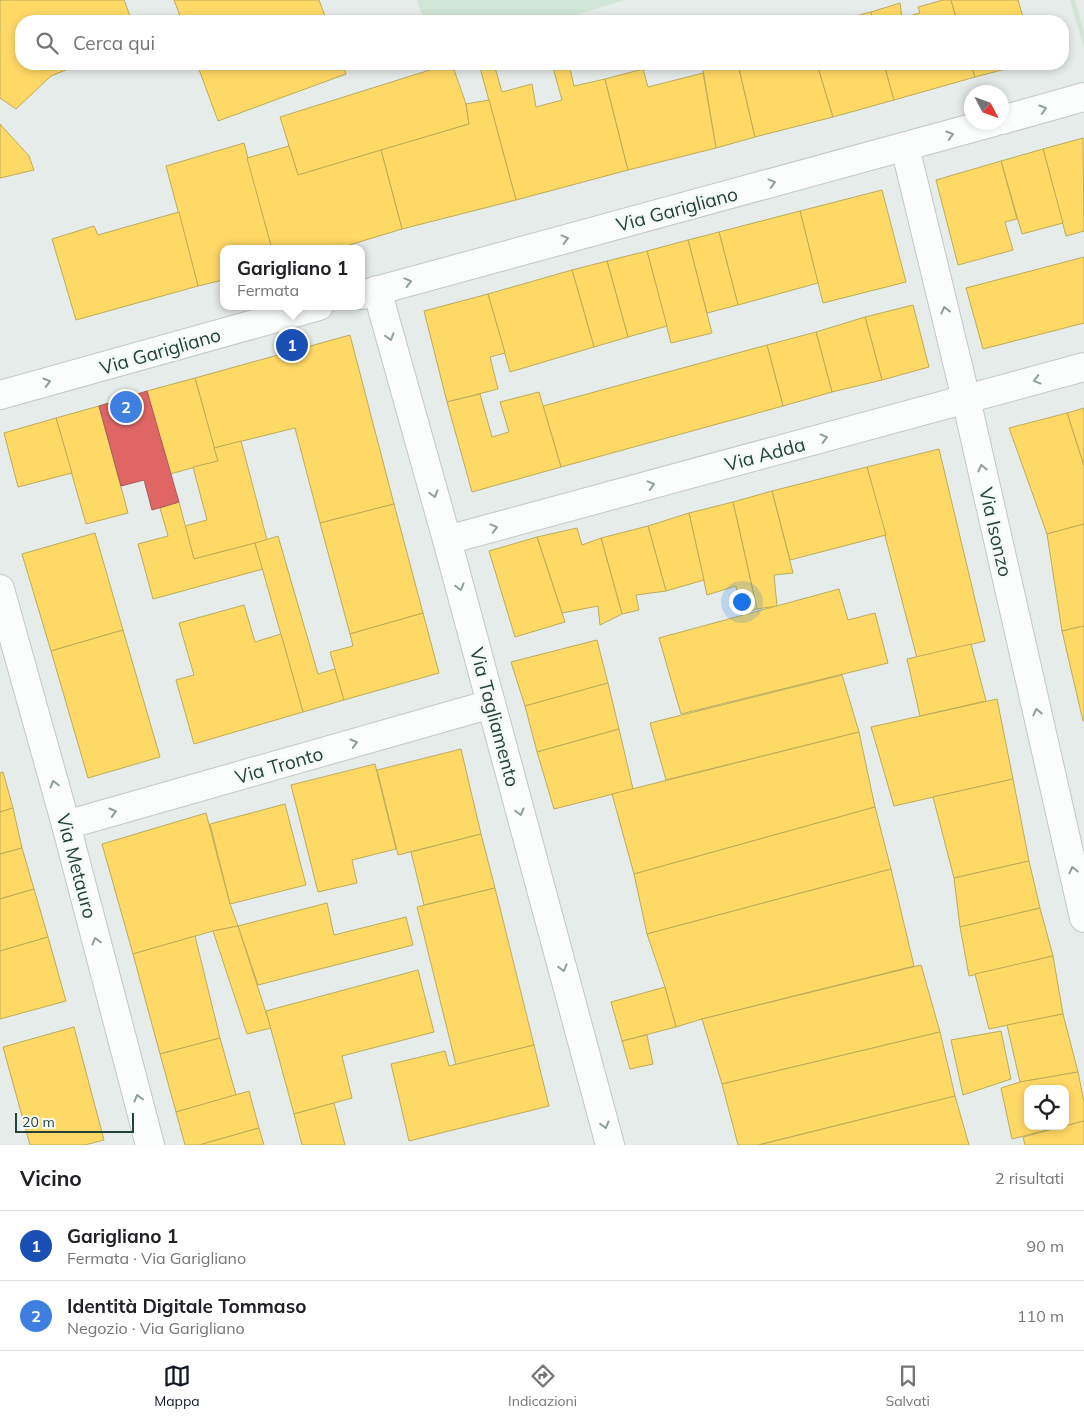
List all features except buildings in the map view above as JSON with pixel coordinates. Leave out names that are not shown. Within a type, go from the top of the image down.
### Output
[{"type":"street","points":[[1009,118],[1084,98]]},
{"type":"street","name":"Via Garigliano","points":[[369,292],[966,130]]},
{"type":"street","name":"Via Isonzo","points":[[905,147],[966,399],[1084,918]]},
{"type":"street","name":"Via Tagliamento","points":[[369,292],[447,540],[610,1145]]},
{"type":"street","name":"Via Garigliano","points":[[0,396],[305,310]]},
{"type":"street","name":"Via Adda","points":[[447,540],[1084,367]]},
{"type":"street","name":"Via Metauro","points":[[0,589],[66,825],[150,1145]]},
{"type":"street","name":"Via Tronto","points":[[66,825],[492,704]]},
{"type":"green space","points":[[417,0],[624,0],[576,15],[422,15]]},
{"type":"green space","points":[[1070,0],[1075,0],[1084,33],[1084,48]]},
{"type":"place","name":"Garigliano 1","points":[[292,345]]},
{"type":"place","name":"Identità Digitale Tommaso","points":[[126,407]]}]
